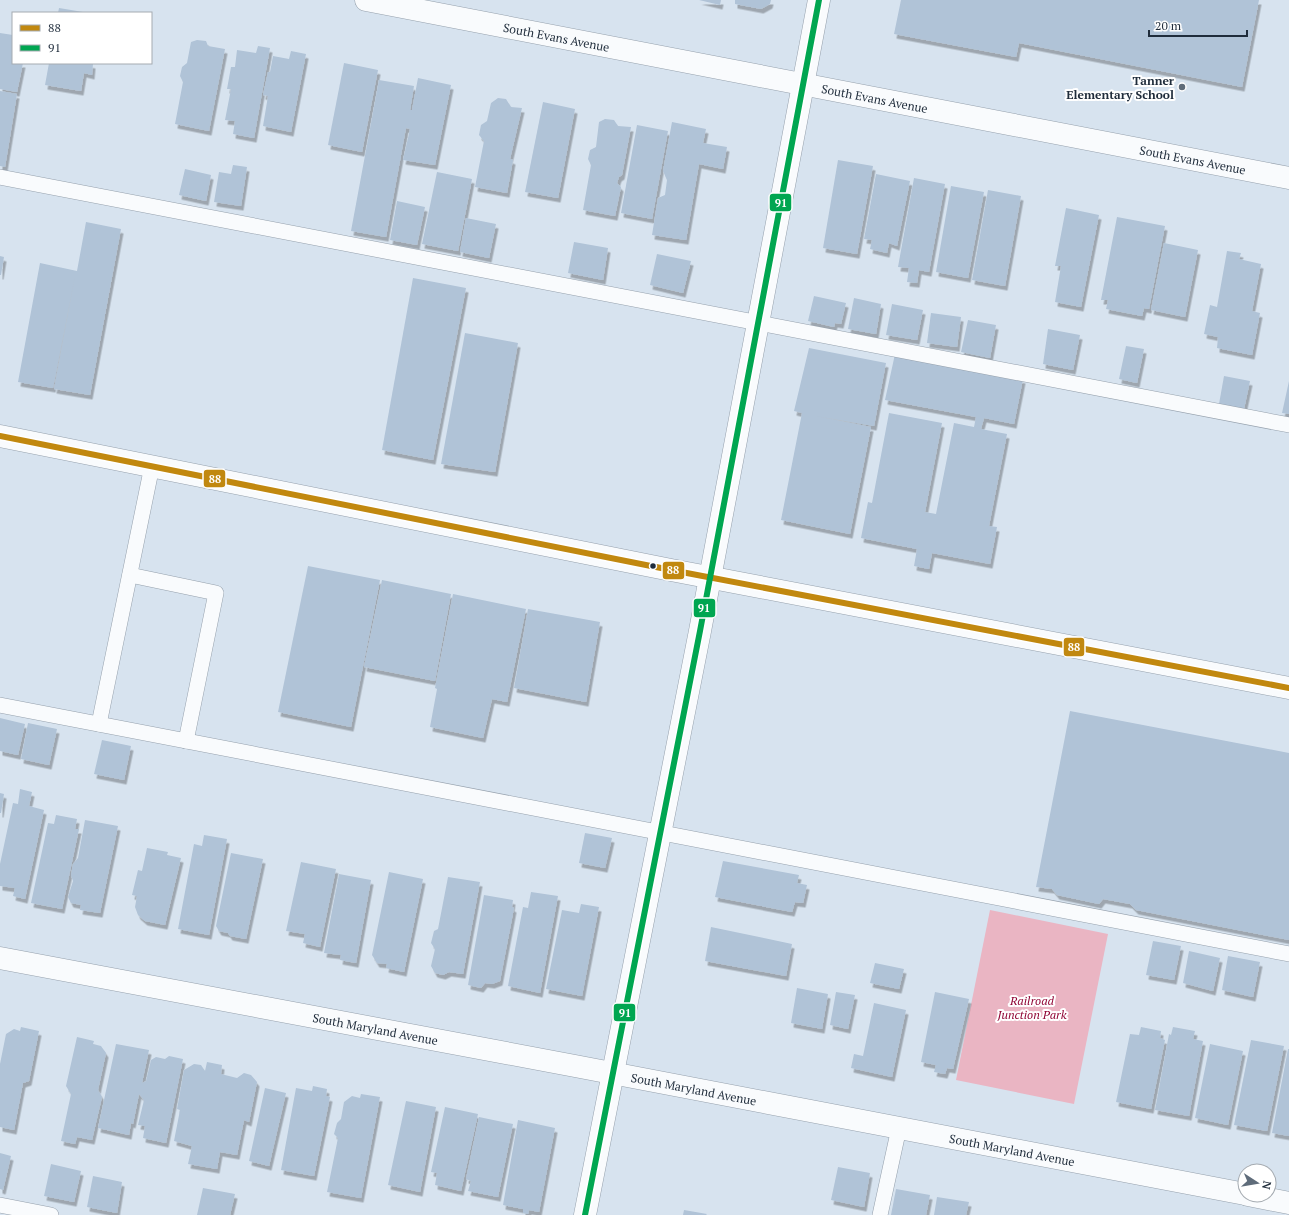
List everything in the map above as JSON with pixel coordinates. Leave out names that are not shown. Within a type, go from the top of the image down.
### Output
[{"type":"street","name":"South Evans Avenue","points":[[366,0],[1289,178]]},
{"type":"street","points":[[585,1215],[711,577],[819,0]]},
{"type":"street","points":[[0,436],[711,577],[1289,688]]},
{"type":"street","name":"South Maryland Avenue","points":[[0,958],[613,1073],[1237,1193]]},
{"type":"street","name":"South Maryland Avenue","points":[[1277,1201],[1289,1203]]},
{"type":"lane","points":[[0,177],[1289,425]]},
{"type":"lane","points":[[99,724],[152,466]]},
{"type":"lane","points":[[130,575],[216,593],[186,741]]},
{"type":"lane","points":[[0,705],[1289,954]]},
{"type":"lane","points":[[880,1215],[899,1128]]},
{"type":"lane","points":[[0,1205],[51,1215]]},
{"type":"green space","name":"Railroad Junction Park","points":[[990,910],[1108,934],[1074,1104],[956,1080]]},
{"type":"building","points":[[699,0],[721,0],[720,5]]},
{"type":"building","points":[[735,0],[771,0],[770,4],[761,9],[735,4]]},
{"type":"building","points":[[901,0],[1259,0],[1242,87],[1019,43],[1016,57],[894,34]]},
{"type":"building","points":[[59,8],[83,12],[58,12]]},
{"type":"building","points":[[0,33],[12,35],[12,64],[23,64],[17,92],[0,89]]},
{"type":"building","points":[[197,40],[206,41],[208,46],[225,49],[209,131],[175,124],[183,82],[180,76],[182,67],[187,63],[191,42]]},
{"type":"building","points":[[258,46],[270,48],[254,138],[233,134],[235,121],[225,120],[231,89],[227,89],[231,67],[235,67],[237,50],[256,53]]},
{"type":"building","points":[[291,51],[306,54],[291,132],[263,126],[268,96],[263,95],[273,56],[289,59]]},
{"type":"building","points":[[344,63],[378,70],[362,152],[328,145]]},
{"type":"building","points":[[49,64],[93,64],[92,75],[84,73],[81,91],[45,85]]},
{"type":"building","points":[[418,78],[451,85],[435,165],[403,160],[410,129],[406,128],[386,237],[351,231],[379,80],[414,86],[410,110],[412,110]]},
{"type":"building","points":[[0,91],[17,94],[5,167],[0,166]]},
{"type":"building","points":[[498,98],[506,99],[511,107],[522,108],[510,159],[513,160],[507,193],[475,187],[484,141],[479,135],[481,125],[487,121],[491,103]]},
{"type":"building","points":[[543,102],[575,109],[558,198],[525,192]]},
{"type":"building","points":[[605,119],[614,120],[618,126],[631,127],[622,175],[619,177],[617,183],[621,187],[615,216],[583,210],[591,165],[588,159],[590,150],[596,147],[599,122]]},
{"type":"building","points":[[672,122],[706,129],[703,143],[727,147],[723,169],[699,164],[686,240],[652,235],[658,198],[665,195],[667,180],[663,171]]},
{"type":"building","points":[[637,125],[668,131],[652,219],[621,213]]},
{"type":"building","points":[[838,160],[873,166],[857,254],[823,248]]},
{"type":"building","points":[[233,165],[247,167],[241,206],[214,202],[219,172],[231,174]]},
{"type":"building","points":[[185,169],[211,175],[206,201],[179,195]]},
{"type":"building","points":[[437,172],[472,179],[458,251],[422,244]]},
{"type":"building","points":[[876,174],[910,181],[897,246],[889,243],[887,253],[870,249],[872,240],[864,239]]},
{"type":"building","points":[[914,178],[945,184],[929,272],[919,270],[917,283],[907,282],[909,268],[898,267]]},
{"type":"building","points":[[951,186],[984,192],[968,278],[936,272]]},
{"type":"building","points":[[988,190],[1021,196],[1005,286],[972,280]]},
{"type":"building","points":[[397,201],[425,207],[417,245],[390,240]]},
{"type":"building","points":[[1066,208],[1099,215],[1081,307],[1055,302],[1061,266],[1055,266]]},
{"type":"building","points":[[1117,217],[1165,226],[1149,309],[1144,308],[1142,316],[1106,309],[1108,300],[1101,300]]},
{"type":"building","points":[[466,218],[496,224],[489,258],[460,252]]},
{"type":"building","points":[[86,222],[121,229],[90,395],[54,389],[75,276],[53,388],[18,382],[40,263],[77,271]]},
{"type":"building","points":[[574,242],[608,248],[603,280],[568,273]]},
{"type":"building","points":[[1164,243],[1198,250],[1185,317],[1151,310]]},
{"type":"building","points":[[1227,251],[1241,253],[1239,259],[1261,264],[1252,311],[1260,313],[1252,355],[1217,348],[1218,337],[1204,334],[1210,305],[1217,307]]},
{"type":"building","points":[[657,254],[691,261],[683,293],[650,285]]},
{"type":"building","points":[[0,256],[4,257],[1,275],[0,275]]},
{"type":"building","points":[[413,278],[466,288],[433,460],[382,450]]},
{"type":"building","points":[[814,296],[846,303],[841,324],[835,323],[834,327],[808,321]]},
{"type":"building","points":[[854,298],[881,304],[876,334],[848,329]]},
{"type":"building","points":[[892,304],[923,310],[917,340],[886,335]]},
{"type":"building","points":[[931,313],[961,317],[957,347],[927,343]]},
{"type":"building","points":[[968,320],[996,325],[990,358],[961,352]]},
{"type":"building","points":[[1048,329],[1080,335],[1073,370],[1043,364]]},
{"type":"building","points":[[465,333],[518,343],[495,472],[441,464]]},
{"type":"building","points":[[1126,346],[1144,349],[1137,383],[1119,379]]},
{"type":"building","points":[[809,348],[886,363],[874,426],[816,416],[871,427],[850,534],[781,520],[802,413],[794,411]]},
{"type":"building","points":[[895,354],[1023,379],[1014,424],[984,418],[981,429],[1007,434],[989,526],[997,527],[990,564],[932,553],[929,569],[914,566],[917,549],[861,538],[868,502],[872,503],[889,413],[942,423],[925,512],[936,514],[954,423],[974,427],[976,417],[885,400]]},
{"type":"building","points":[[1224,376],[1250,381],[1244,409],[1219,404]]},
{"type":"building","points":[[1289,381],[1289,414],[1282,413]]},
{"type":"building","points":[[308,566],[380,580],[351,727],[278,712]]},
{"type":"building","points":[[382,580],[451,594],[435,681],[364,667]]},
{"type":"building","points":[[453,594],[526,609],[507,702],[492,699],[483,738],[430,727],[437,689],[435,688]]},
{"type":"building","points":[[528,609],[600,622],[586,702],[514,688]]},
{"type":"building","points":[[1070,711],[1289,753],[1289,940],[1136,910],[1130,904],[1103,899],[1099,904],[1057,895],[1052,889],[1036,887]]},
{"type":"building","points":[[0,718],[25,724],[18,755],[0,751]]},
{"type":"building","points":[[28,723],[57,729],[49,765],[21,759]]},
{"type":"building","points":[[102,740],[131,746],[124,780],[94,774]]},
{"type":"building","points":[[20,789],[32,792],[29,806],[44,810],[25,899],[13,896],[15,888],[0,886],[0,864],[13,803],[18,804]]},
{"type":"building","points":[[0,793],[4,794],[1,813],[0,813]]},
{"type":"building","points":[[56,815],[77,819],[75,829],[79,829],[62,909],[31,903],[48,823],[54,824]]},
{"type":"building","points":[[85,820],[118,826],[100,913],[80,910],[81,905],[71,903],[68,897],[73,881],[71,875],[73,864],[78,858]]},
{"type":"building","points":[[585,833],[612,838],[605,868],[579,863]]},
{"type":"building","points":[[204,835],[227,839],[209,935],[178,929],[194,844],[202,846]]},
{"type":"building","points":[[147,848],[168,852],[167,855],[181,858],[165,925],[145,921],[138,915],[135,907],[137,896],[132,895],[138,870],[142,871]]},
{"type":"building","points":[[231,853],[263,859],[246,939],[230,936],[228,933],[219,931],[216,926]]},
{"type":"building","points":[[723,861],[799,875],[797,883],[807,885],[803,903],[795,902],[792,912],[715,897]]},
{"type":"building","points":[[301,862],[336,869],[320,947],[303,943],[305,934],[286,931]]},
{"type":"building","points":[[389,872],[423,879],[404,972],[386,968],[387,964],[377,963],[372,955]]},
{"type":"building","points":[[339,874],[371,880],[356,963],[340,960],[341,955],[324,953]]},
{"type":"building","points":[[448,877],[480,882],[463,974],[449,972],[443,975],[435,973],[431,966],[435,949],[431,943],[434,931],[438,929]]},
{"type":"building","points":[[531,892],[558,896],[540,993],[508,986],[523,907],[528,908]]},
{"type":"building","points":[[484,895],[513,900],[512,907],[514,908],[500,981],[492,984],[485,983],[481,988],[468,985]]},
{"type":"building","points":[[581,904],[599,907],[582,996],[546,989],[562,910],[579,913]]},
{"type":"building","points":[[711,927],[792,944],[786,976],[705,961]]},
{"type":"building","points":[[1153,941],[1181,946],[1174,980],[1146,975]]},
{"type":"building","points":[[1189,951],[1220,958],[1213,991],[1183,983]]},
{"type":"building","points":[[1228,956],[1260,962],[1253,997],[1222,990]]},
{"type":"building","points":[[875,963],[904,969],[899,989],[870,983]]},
{"type":"building","points":[[797,988],[828,994],[822,1029],[791,1023]]},
{"type":"building","points":[[836,992],[855,995],[848,1029],[830,1025]]},
{"type":"building","points":[[935,992],[969,999],[953,1069],[947,1068],[945,1074],[934,1072],[936,1065],[921,1062]]},
{"type":"building","points":[[874,1003],[906,1010],[892,1077],[851,1068],[854,1054],[863,1056]]},
{"type":"building","points":[[21,1027],[39,1031],[29,1081],[23,1083],[14,1130],[0,1127],[0,1064],[6,1034],[14,1029],[20,1031]]},
{"type":"building","points":[[1141,1027],[1161,1031],[1160,1038],[1165,1040],[1151,1109],[1116,1102],[1130,1034],[1139,1035]]},
{"type":"building","points":[[1173,1027],[1195,1031],[1193,1039],[1203,1041],[1189,1116],[1155,1110],[1169,1034],[1171,1035]]},
{"type":"building","points":[[77,1037],[94,1041],[93,1044],[101,1046],[106,1053],[98,1090],[102,1097],[92,1140],[77,1137],[75,1144],[61,1141],[71,1094],[66,1086]]},
{"type":"building","points":[[1251,1040],[1284,1046],[1267,1131],[1234,1125]]},
{"type":"building","points":[[116,1044],[149,1050],[142,1083],[146,1081],[151,1060],[156,1057],[165,1059],[169,1056],[183,1059],[166,1143],[143,1138],[145,1126],[138,1125],[144,1100],[139,1094],[133,1124],[131,1123],[129,1135],[98,1128]]},
{"type":"building","points":[[1210,1044],[1243,1051],[1228,1125],[1195,1118]]},
{"type":"building","points":[[1289,1049],[1289,1136],[1272,1133]]},
{"type":"building","points":[[207,1062],[222,1065],[221,1074],[237,1078],[244,1073],[251,1075],[257,1082],[249,1122],[244,1120],[237,1155],[220,1152],[217,1169],[188,1164],[192,1146],[174,1141],[180,1110],[177,1109],[184,1070],[194,1064],[201,1065],[205,1071]]},
{"type":"building","points":[[313,1086],[327,1089],[326,1096],[330,1097],[314,1176],[281,1170],[296,1088],[312,1091]]},
{"type":"building","points":[[265,1088],[286,1093],[269,1166],[249,1161]]},
{"type":"building","points":[[361,1094],[380,1097],[361,1198],[327,1192],[338,1138],[334,1134],[337,1123],[341,1119],[344,1102],[352,1096],[360,1098]]},
{"type":"building","points":[[406,1101],[436,1107],[420,1192],[388,1185]]},
{"type":"building","points":[[445,1107],[478,1114],[461,1191],[435,1185],[437,1173],[431,1172]]},
{"type":"building","points":[[479,1117],[513,1124],[498,1197],[468,1191],[471,1181],[466,1179]]},
{"type":"building","points":[[518,1120],[555,1128],[539,1212],[529,1210],[528,1214],[523,1213],[523,1209],[503,1205]]},
{"type":"building","points":[[0,1153],[11,1156],[3,1190],[0,1189]]},
{"type":"building","points":[[51,1164],[81,1171],[74,1202],[44,1196]]},
{"type":"building","points":[[838,1167],[870,1173],[864,1207],[831,1200]]},
{"type":"building","points":[[93,1176],[122,1182],[117,1213],[87,1207]]},
{"type":"building","points":[[203,1188],[235,1194],[230,1215],[197,1215]]},
{"type":"building","points":[[896,1189],[930,1195],[926,1215],[891,1215]]},
{"type":"building","points":[[937,1197],[969,1202],[966,1215],[934,1215]]},
{"type":"building","points":[[684,1210],[707,1214],[683,1215]]},
{"type":"transit line","name":"91","points":[[585,1215],[700,631],[819,0]]},
{"type":"transit line","name":"88","points":[[0,436],[671,570],[1289,688]]},
{"type":"place","name":"Tanner Elementary School","points":[[1182,87]]}]
